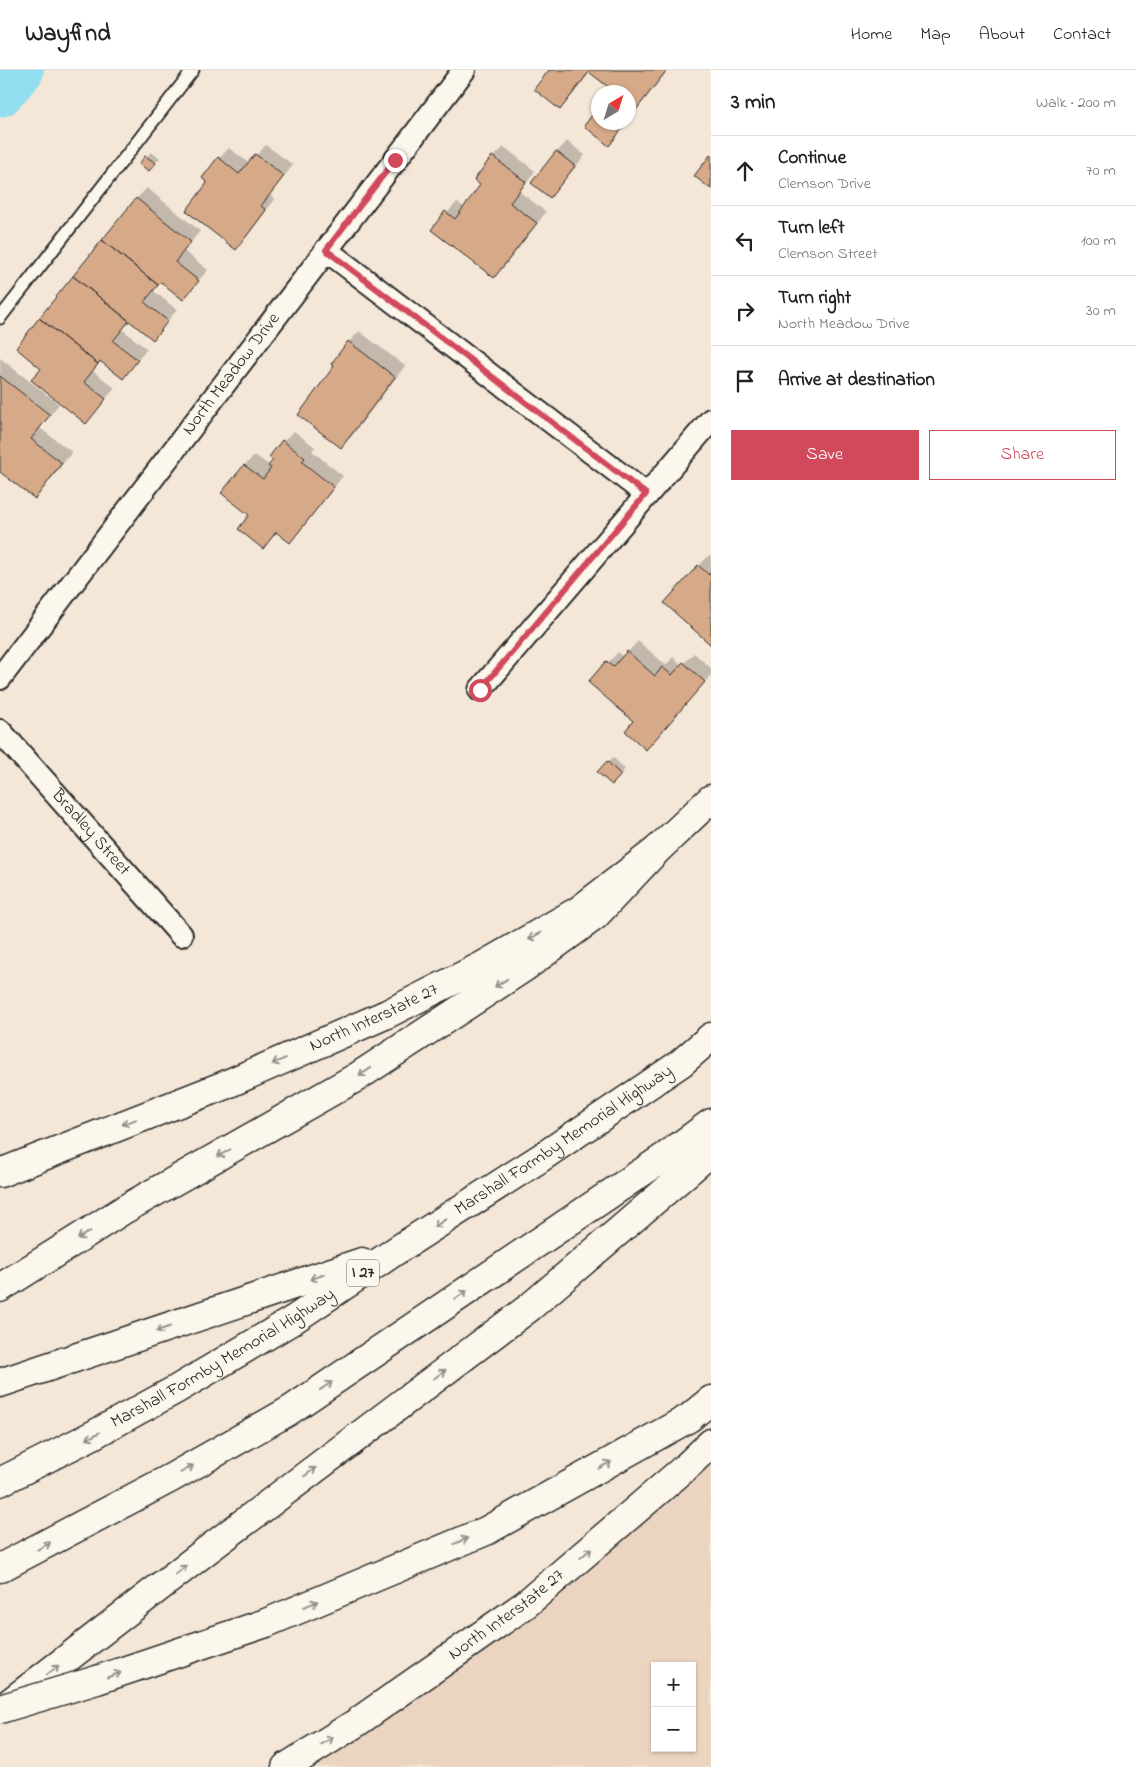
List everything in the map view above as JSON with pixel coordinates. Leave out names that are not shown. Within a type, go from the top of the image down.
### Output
[{"type":"main road","name":"North Interstate 27","points":[[0,1173],[225,1084],[387,1014],[484,965],[578,911],[657,850],[711,799]]},
{"type":"main road","points":[[0,1288],[125,1209],[357,1077],[526,968],[595,916],[657,850]]},
{"type":"main road","name":"Marshall Formby Memorial Highway","points":[[0,1482],[93,1435],[185,1384],[293,1320],[650,1084],[681,1063],[711,1037]]},
{"type":"main road","points":[[0,1568],[171,1478],[289,1411],[666,1156],[711,1123]]},
{"type":"main road","points":[[0,1710],[206,1551],[530,1307],[711,1152]]},
{"type":"main road","points":[[0,1383],[397,1250]]},
{"type":"main road","points":[[0,1710],[97,1680],[266,1623],[486,1531],[689,1418],[711,1400]]},
{"type":"main road","name":"North Interstate 27","points":[[286,1767],[356,1724],[526,1604],[711,1443]]},
{"type":"street","name":"North Meadow Drive","points":[[0,678],[464,70]]},
{"type":"street","points":[[326,250],[646,494]]},
{"type":"street","points":[[480,690],[711,420]]},
{"type":"street","name":"Bradley Street","points":[[0,731],[181,935]]},
{"type":"lane","points":[[0,318],[193,70]]},
{"type":"shaded area","points":[[711,1464],[711,1767],[298,1767],[543,1608]]},
{"type":"building","points":[[549,70],[667,70],[636,110],[636,85],[606,85],[589,72],[560,110],[534,89]]},
{"type":"building","points":[[591,116],[591,130],[621,130],[609,146],[584,126]]},
{"type":"building","points":[[556,151],[575,166],[550,198],[531,183]]},
{"type":"building","points":[[255,154],[284,176],[261,206],[266,210],[236,250],[186,211],[207,183],[202,178],[218,157],[239,174]]},
{"type":"building","points":[[711,154],[711,189],[694,176]]},
{"type":"building","points":[[145,156],[156,163],[149,171],[139,164]]},
{"type":"building","points":[[492,156],[526,182],[510,203],[537,223],[494,278],[431,230],[445,211],[455,219],[480,185],[474,180]]},
{"type":"building","points":[[136,198],[191,242],[175,262],[199,281],[183,300],[161,282],[158,285],[102,240]]},
{"type":"building","points":[[102,240],[158,285],[144,302],[168,321],[153,340],[73,276]]},
{"type":"building","points":[[73,276],[129,321],[113,341],[138,360],[123,379],[100,361],[98,364],[39,318]]},
{"type":"building","points":[[39,318],[98,364],[84,382],[106,399],[86,424],[31,380],[41,369],[16,348]]},
{"type":"building","points":[[348,341],[395,377],[341,448],[298,415],[334,366],[331,364]]},
{"type":"building","points":[[0,376],[50,415],[31,439],[62,463],[35,499],[0,472]]},
{"type":"building","points":[[282,440],[305,458],[302,462],[334,487],[290,543],[276,532],[263,549],[238,529],[249,515],[221,493],[244,465],[263,479],[271,468],[268,466],[273,460],[269,457]]},
{"type":"building","points":[[698,565],[709,575],[711,572],[711,645],[664,603]]},
{"type":"building","points":[[627,651],[655,676],[662,667],[672,675],[683,662],[705,682],[646,750],[625,731],[633,721],[588,682],[606,661],[613,667]]},
{"type":"building","points":[[607,761],[621,775],[612,785],[597,772]]},
{"type":"waterway","points":[[0,94],[21,70]]},
{"type":"route","points":[[395,160],[326,250],[646,494],[480,690]]}]
